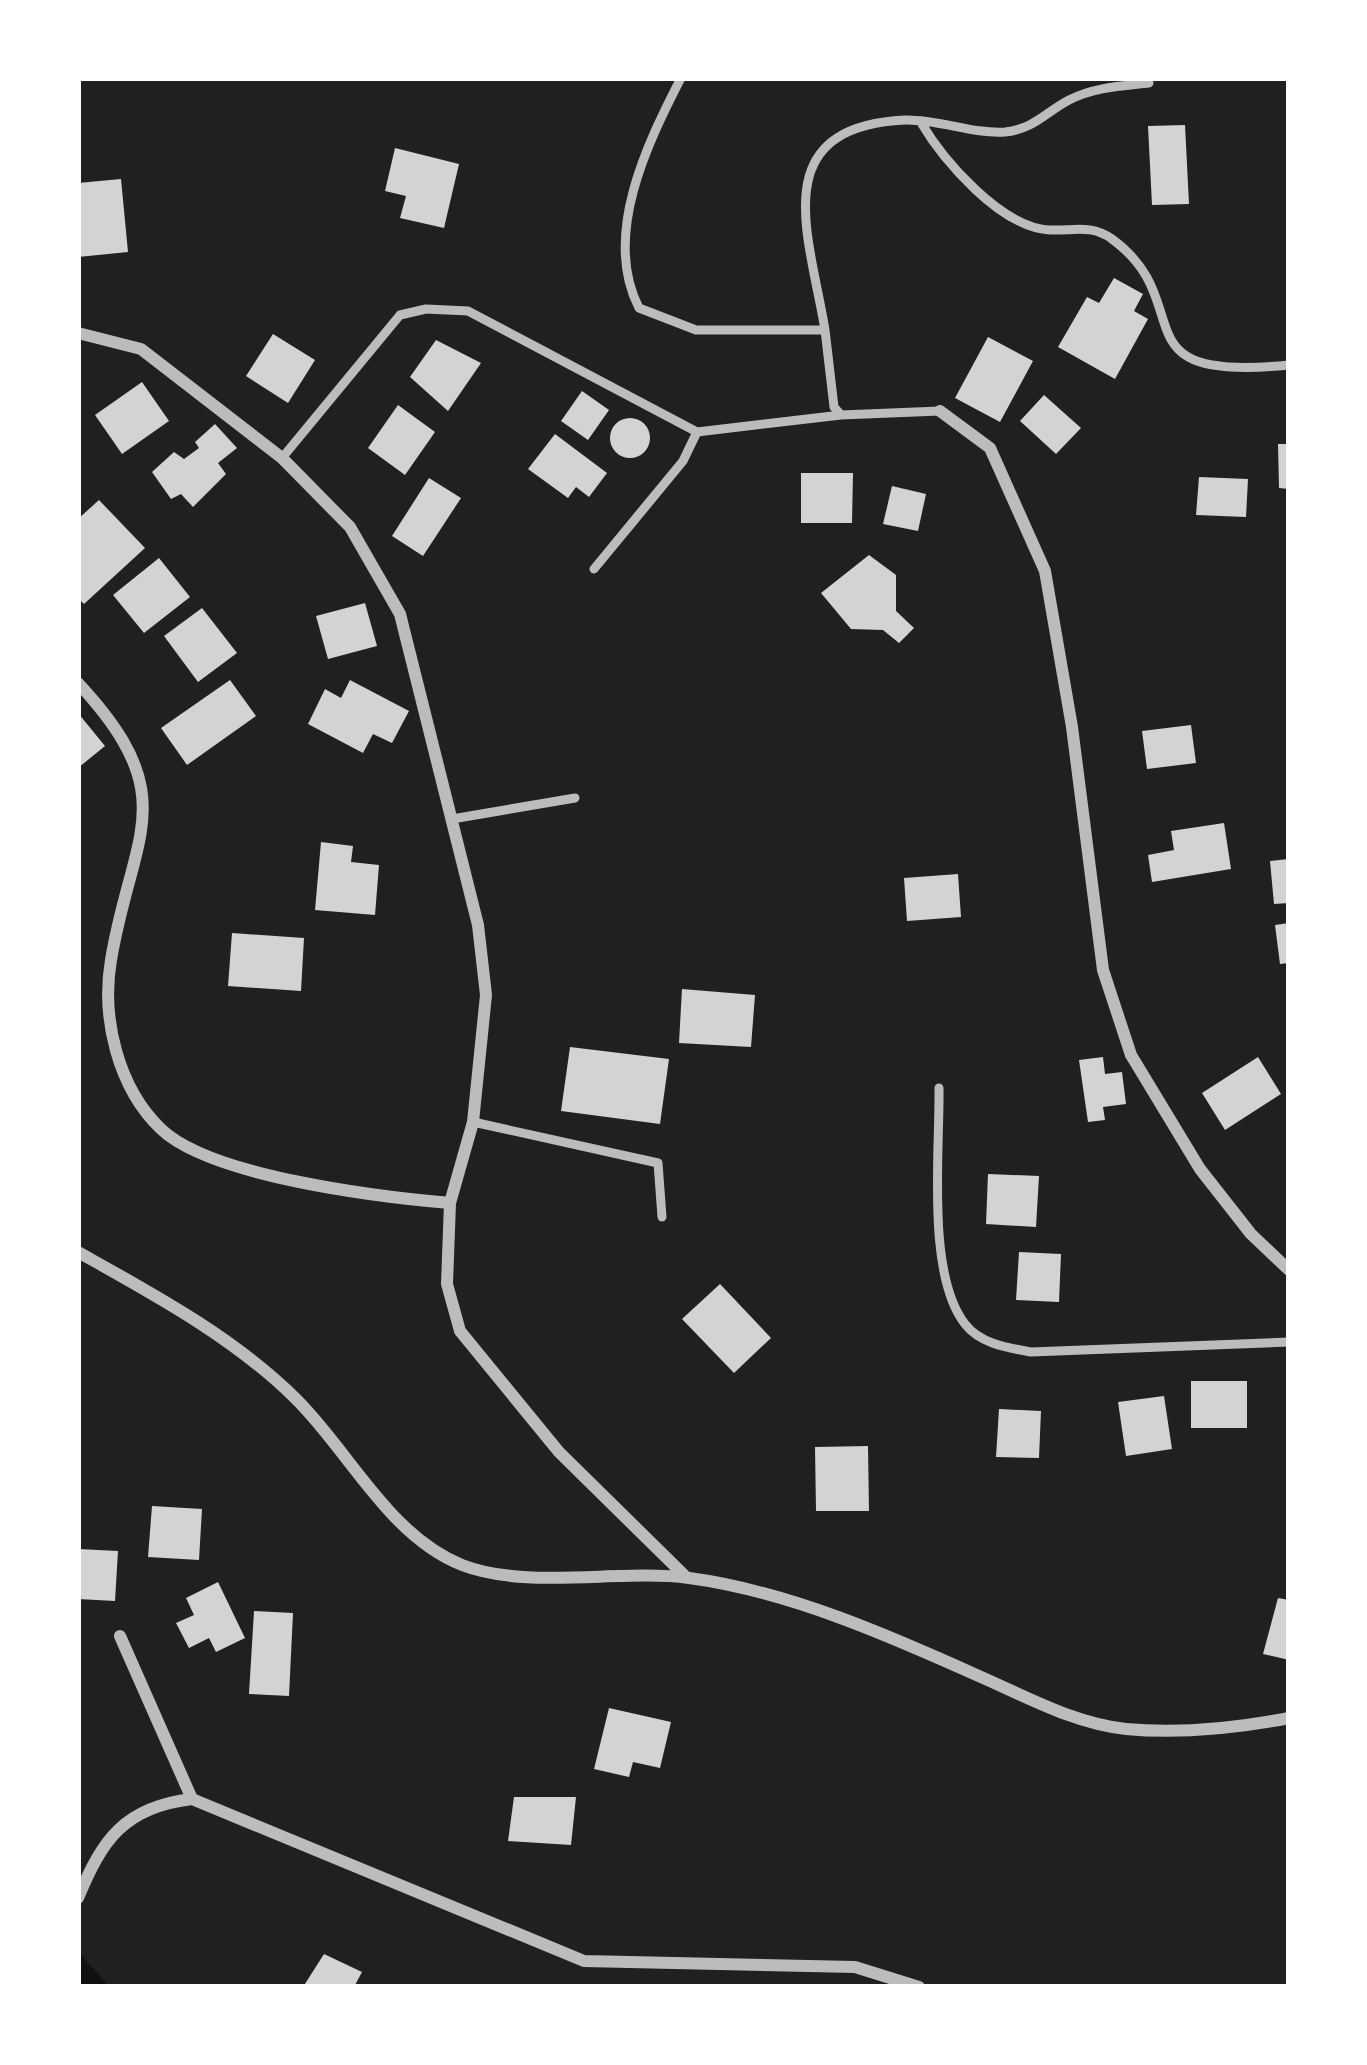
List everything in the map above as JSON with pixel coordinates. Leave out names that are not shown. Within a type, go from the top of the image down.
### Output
[{"type":"street","points":[[78,333],[141,350],[282,458],[350,527],[400,614],[478,926],[486,994],[473,1122],[449,1203],[447,1284],[460,1330],[560,1452],[687,1578]]},
{"type":"street","points":[[940,411],[990,448],[1045,571],[1072,727],[1103,970],[1131,1055],[1200,1169],[1251,1234],[1289,1270]]},
{"type":"street","points":[[78,682],[129,751],[144,800],[143,840],[110,962],[110,1016],[116,1057],[161,1130],[216,1161],[396,1199],[449,1203]]},
{"type":"street","points":[[78,1252],[242,1350],[298,1400],[420,1539],[463,1565],[518,1573],[687,1578],[798,1605],[1051,1709],[1124,1729],[1193,1729],[1289,1718]]},
{"type":"street","points":[[120,1636],[192,1798]]},
{"type":"street","points":[[78,1898],[114,1829],[170,1801],[192,1798],[584,1960],[855,1967],[919,1987]]},
{"type":"lane","points":[[681,78],[656,126],[627,219],[624,262],[639,308],[696,330],[825,330]]},
{"type":"lane","points":[[841,415],[834,407],[802,194],[809,167],[832,142],[867,126],[920,122],[1003,132],[1045,119],[1065,102],[1098,88],[1149,82]]},
{"type":"lane","points":[[920,122],[948,158],[1021,224],[1050,230],[1079,226],[1118,244],[1145,277],[1175,350],[1202,366],[1289,365]]},
{"type":"lane","points":[[282,458],[400,315],[426,308],[468,310],[697,432],[841,415],[940,411]]},
{"type":"lane","points":[[594,569],[683,461],[697,432]]},
{"type":"lane","points":[[452,819],[574,798]]},
{"type":"lane","points":[[939,1088],[941,1252],[949,1296],[967,1328],[999,1346],[1031,1352],[1289,1342]]},
{"type":"lane","points":[[473,1122],[658,1163],[662,1216]]},
{"type":"shaded area","points":[[78,78],[1289,78],[1289,1987],[110,1987],[78,1952]]},
{"type":"building","points":[[1185,125],[1189,204],[1152,205],[1148,126]]},
{"type":"building","points":[[395,148],[459,164],[444,228],[400,218],[406,196],[385,191]]},
{"type":"building","points":[[121,179],[128,252],[78,257],[78,183]]},
{"type":"building","points":[[1114,278],[1143,294],[1134,311],[1148,319],[1115,379],[1058,347],[1087,297],[1099,303]]},
{"type":"building","points":[[273,334],[315,360],[288,403],[246,376]]},
{"type":"building","points":[[988,337],[1033,361],[1000,422],[955,398]]},
{"type":"building","points":[[436,340],[481,363],[448,411],[410,377]]},
{"type":"building","points":[[142,382],[169,421],[122,454],[95,415]]},
{"type":"building","points":[[582,391],[609,410],[588,440],[561,421]]},
{"type":"building","points":[[1044,395],[1081,428],[1056,454],[1020,421]]},
{"type":"building","points":[[398,405],[435,432],[405,475],[368,448]]},
{"type":"building","points":[[630,418],[644,424],[650,438],[644,452],[630,458],[616,452],[610,438],[616,424]]},
{"type":"building","points":[[215,424],[237,448],[218,463],[226,474],[193,507],[181,494],[171,499],[152,472],[174,452],[184,459],[199,448],[195,442]]},
{"type":"building","points":[[555,434],[607,473],[589,497],[576,487],[568,498],[528,469]]},
{"type":"building","points":[[1278,444],[1289,444],[1289,489],[1279,488]]},
{"type":"building","points":[[801,473],[853,473],[852,523],[801,523]]},
{"type":"building","points":[[1199,477],[1248,479],[1246,517],[1196,515]]},
{"type":"building","points":[[429,478],[461,498],[423,556],[392,536]]},
{"type":"building","points":[[892,486],[926,494],[918,531],[883,524]]},
{"type":"building","points":[[99,500],[145,548],[84,604],[78,598],[78,519]]},
{"type":"building","points":[[869,555],[896,575],[896,611],[914,628],[899,643],[883,630],[851,629],[821,593]]},
{"type":"building","points":[[159,558],[190,597],[144,633],[113,595]]},
{"type":"building","points":[[365,603],[377,646],[328,659],[316,616]]},
{"type":"building","points":[[202,608],[237,653],[198,682],[164,636]]},
{"type":"building","points":[[230,680],[256,716],[187,765],[161,728]]},
{"type":"building","points":[[350,680],[409,711],[392,743],[373,734],[363,753],[308,724],[325,689],[341,698]]},
{"type":"building","points":[[78,713],[105,746],[78,768]]},
{"type":"building","points":[[1191,725],[1196,763],[1147,769],[1142,731]]},
{"type":"building","points":[[1224,823],[1231,869],[1152,882],[1148,855],[1174,850],[1171,831]]},
{"type":"building","points":[[321,842],[353,846],[351,862],[379,865],[375,915],[315,910]]},
{"type":"building","points":[[1289,859],[1289,903],[1274,904],[1270,861]]},
{"type":"building","points":[[958,874],[961,917],[907,921],[904,878]]},
{"type":"building","points":[[1289,923],[1289,963],[1280,964],[1275,925]]},
{"type":"building","points":[[232,933],[304,938],[301,991],[228,986]]},
{"type":"building","points":[[682,989],[755,995],[751,1047],[679,1043]]},
{"type":"building","points":[[570,1047],[669,1059],[660,1124],[561,1111]]},
{"type":"building","points":[[1103,1057],[1105,1074],[1122,1072],[1126,1104],[1103,1107],[1105,1120],[1088,1122],[1079,1060]]},
{"type":"building","points":[[1258,1057],[1281,1094],[1225,1130],[1202,1093]]},
{"type":"building","points":[[988,1174],[1039,1176],[1036,1227],[986,1224]]},
{"type":"building","points":[[1019,1252],[1061,1254],[1059,1302],[1016,1300]]},
{"type":"building","points":[[720,1284],[771,1338],[734,1373],[682,1319]]},
{"type":"building","points":[[1191,1381],[1247,1381],[1247,1428],[1191,1428]]},
{"type":"building","points":[[1164,1396],[1172,1449],[1126,1456],[1118,1402]]},
{"type":"building","points":[[999,1409],[1041,1411],[1039,1458],[996,1457]]},
{"type":"building","points":[[868,1446],[869,1511],[816,1511],[815,1447]]},
{"type":"building","points":[[152,1506],[202,1509],[199,1560],[148,1557]]},
{"type":"building","points":[[78,1549],[118,1551],[115,1601],[78,1599]]},
{"type":"building","points":[[218,1582],[245,1638],[216,1652],[209,1638],[189,1648],[176,1623],[194,1615],[186,1598]]},
{"type":"building","points":[[1278,1598],[1289,1600],[1289,1660],[1263,1654]]},
{"type":"building","points":[[254,1611],[293,1613],[289,1696],[249,1694]]},
{"type":"building","points":[[609,1708],[671,1722],[660,1768],[633,1762],[629,1777],[594,1769]]},
{"type":"building","points":[[514,1797],[576,1797],[571,1845],[508,1841]]},
{"type":"building","points":[[324,1954],[362,1972],[354,1987],[303,1987]]}]
